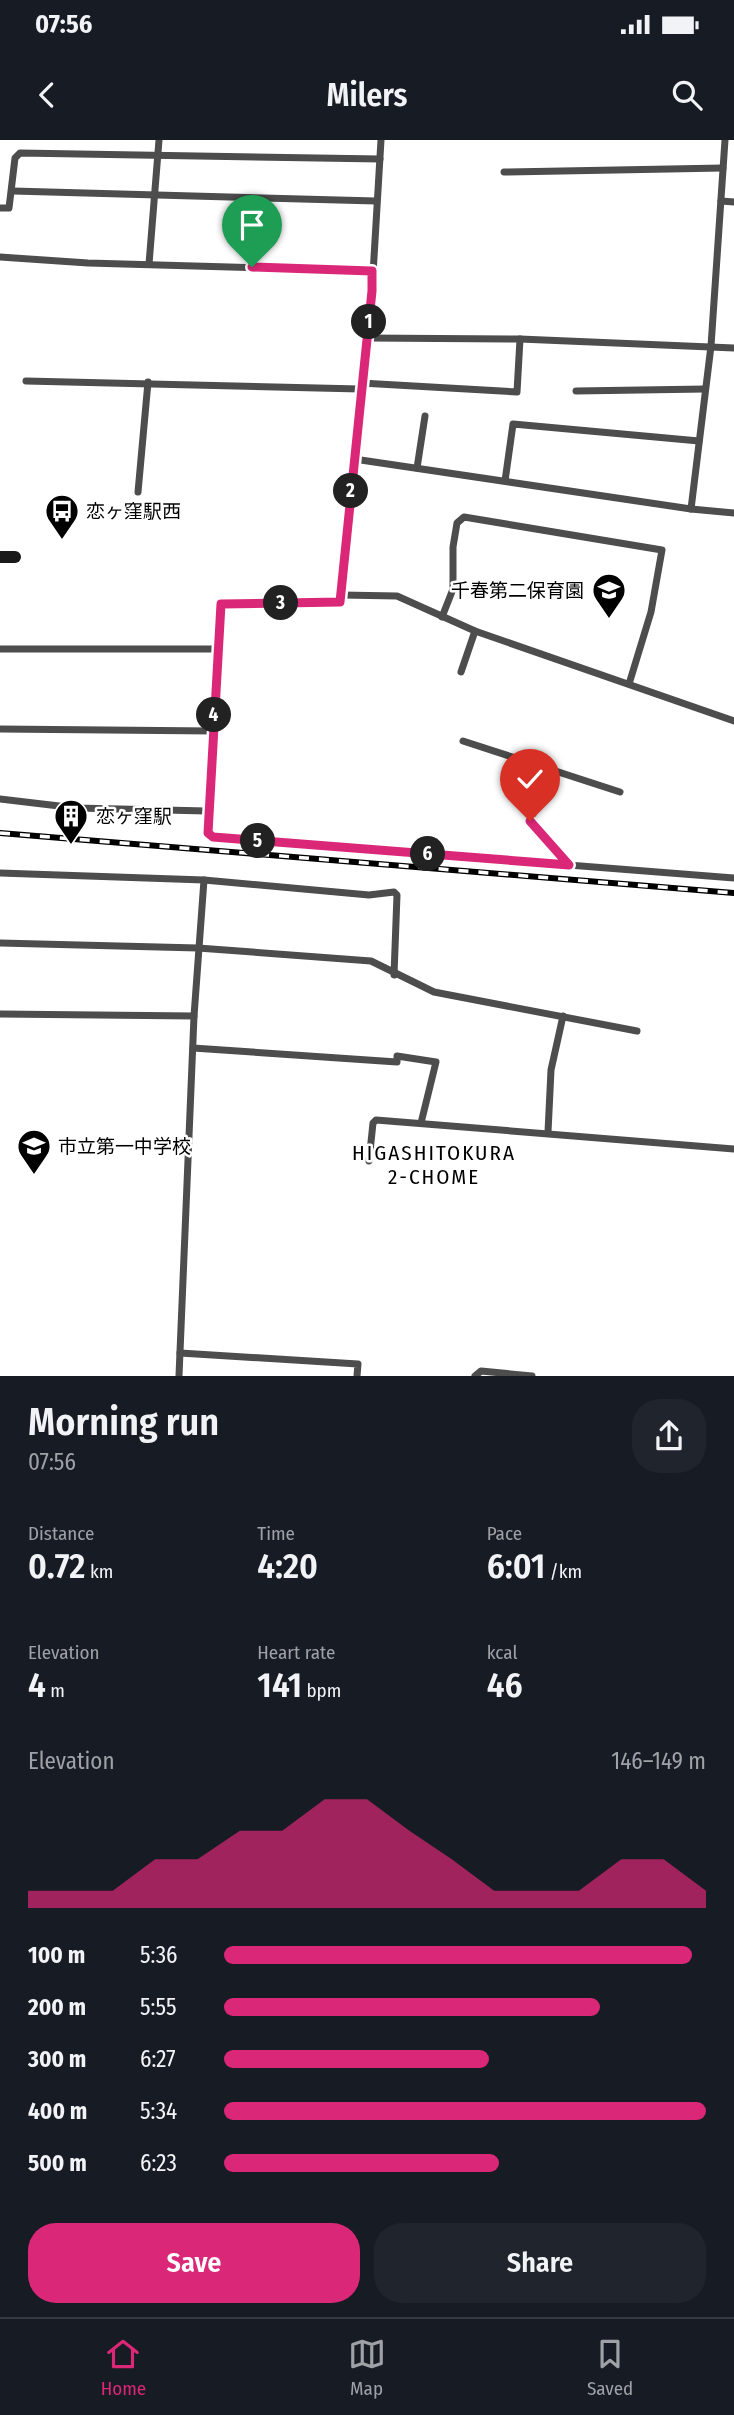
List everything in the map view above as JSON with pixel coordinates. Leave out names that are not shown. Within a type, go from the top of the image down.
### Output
[{"type":"street","points":[[149,264],[159,140]]},
{"type":"street","points":[[382,140],[367,338],[340,602],[221,604],[207,811],[208,833],[213,837],[734,878]]},
{"type":"street","points":[[691,509],[711,346],[725,140]]},
{"type":"street","points":[[0,208],[9,208],[15,158],[20,153],[380,159]]},
{"type":"street","points":[[505,172],[723,167]]},
{"type":"street","points":[[13,191],[376,201]]},
{"type":"street","points":[[721,201],[734,202]]},
{"type":"street","points":[[0,257],[372,271]]},
{"type":"street","points":[[367,338],[520,340],[734,348]]},
{"type":"street","points":[[26,381],[360,386],[517,392],[520,340]]},
{"type":"street","points":[[138,492],[148,382]]},
{"type":"street","points":[[576,391],[705,389]]},
{"type":"street","points":[[417,468],[425,416]]},
{"type":"street","points":[[505,481],[513,424],[699,440]]},
{"type":"street","points":[[354,459],[734,513]]},
{"type":"street","points":[[442,617],[453,589],[457,523],[464,517],[662,550],[651,612],[629,684]]},
{"type":"street","points":[[0,557],[15,557]]},
{"type":"street","points":[[341,595],[397,596],[475,631],[734,721]]},
{"type":"street","points":[[461,672],[475,631]]},
{"type":"street","points":[[0,649],[218,649]]},
{"type":"street","points":[[0,729],[213,731]]},
{"type":"street","points":[[463,741],[551,772],[620,792]]},
{"type":"street","points":[[551,772],[530,821],[569,865]]},
{"type":"street","points":[[0,799],[76,808],[207,811]]},
{"type":"street","points":[[0,873],[204,880],[369,895],[394,892],[397,895],[394,975]]},
{"type":"street","points":[[179,1376],[194,1016],[204,880]]},
{"type":"street","points":[[0,943],[198,948],[371,961],[394,975],[434,992],[637,1031]]},
{"type":"street","points":[[0,1014],[194,1016]]},
{"type":"street","points":[[548,1132],[551,1070],[563,1016]]},
{"type":"street","points":[[193,1048],[397,1062],[397,1056],[436,1062],[421,1123]]},
{"type":"street","points":[[369,1161],[373,1123],[376,1120],[734,1149]]},
{"type":"street","points":[[180,1353],[358,1364],[357,1376]]},
{"type":"street","points":[[475,1376],[481,1371],[532,1376]]},
{"type":"railway","points":[[0,833],[734,893]]},
{"type":"place","name":"恋ヶ窪駅西","points":[[62,541]]},
{"type":"place","name":"千春第二保育園","points":[[609,620]]},
{"type":"place","name":"恋ヶ窪駅","points":[[71,846]]},
{"type":"place","name":"市立第一中学校","points":[[34,1176]]},
{"type":"district","name":"HIGASHITOKURA 2-CHOME","points":[[434,1165]]},
{"type":"route","points":[[252,267],[372,271],[372,291],[340,602],[221,604],[206,825],[208,833],[213,837],[569,865],[530,821]]}]
